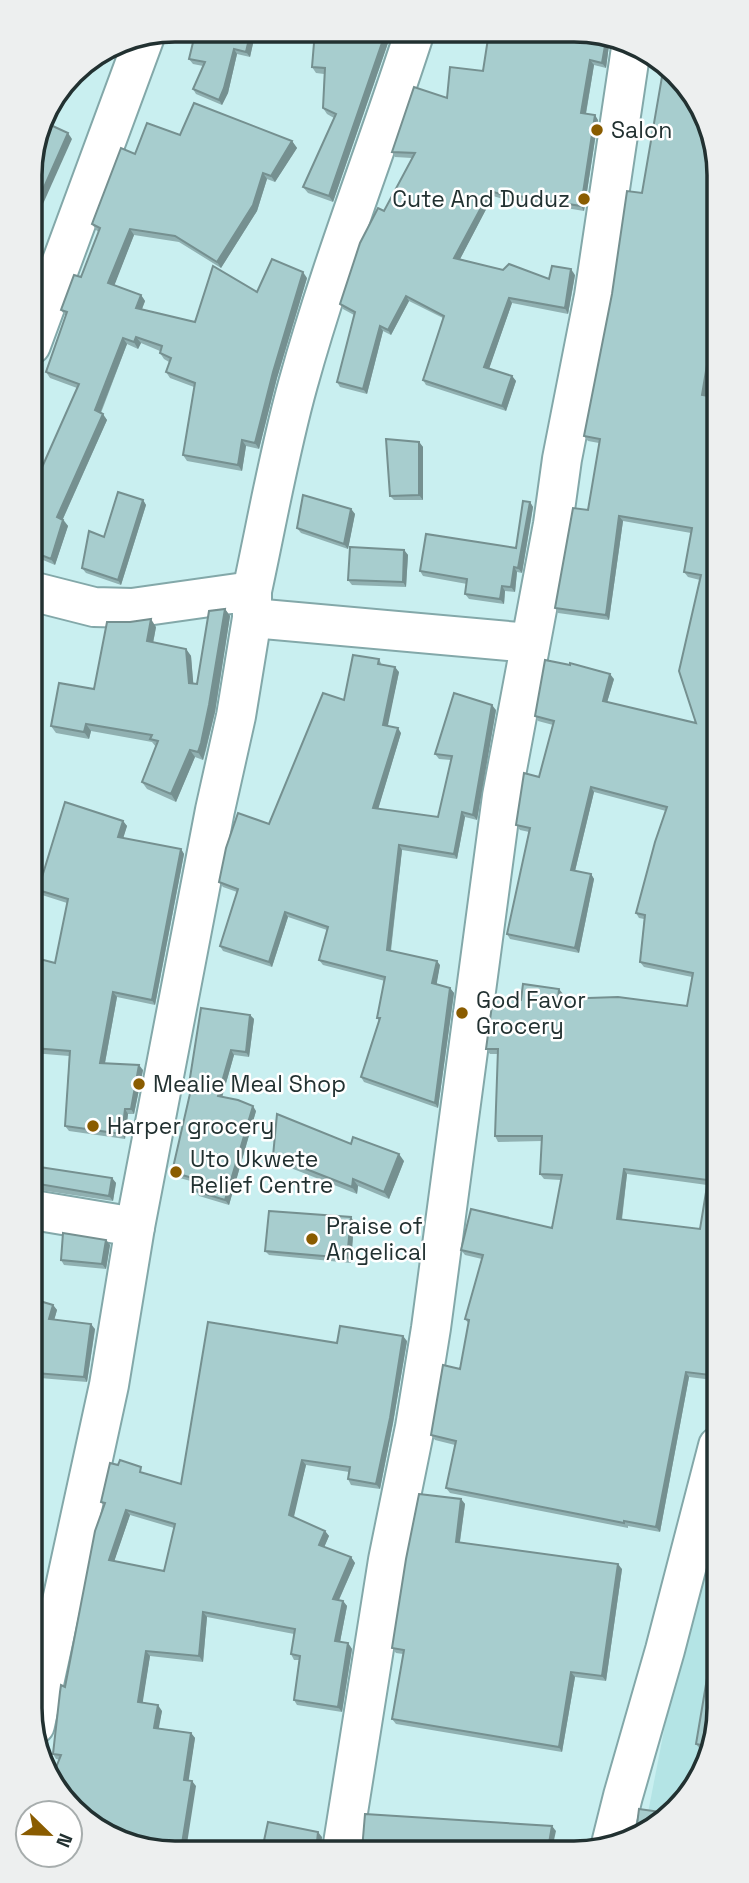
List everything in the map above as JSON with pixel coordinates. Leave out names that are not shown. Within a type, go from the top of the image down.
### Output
[{"type":"street","points":[[42,1689],[109,1385],[135,1227],[215,810],[236,716],[275,477],[297,385],[329,279],[411,42]]},
{"type":"street","points":[[42,315],[141,47]]},
{"type":"street","points":[[343,1841],[388,1560],[415,1427],[431,1328],[502,796],[593,296],[630,55]]},
{"type":"street","points":[[42,594],[94,607],[252,605],[530,643]]},
{"type":"street","points":[[42,1212],[135,1227]]},
{"type":"street","points":[[613,1834],[707,1488]]},
{"type":"shaded area","points":[[707,1510],[707,1717],[704,1734],[697,1759],[685,1782],[662,1808],[647,1820]]},
{"type":"building","points":[[193,42],[248,42],[246,52],[234,49],[219,100],[193,89],[205,62],[189,59]]},
{"type":"building","points":[[314,42],[382,42],[329,196],[303,187],[336,114],[323,108],[325,68],[312,67]]},
{"type":"building","points":[[487,42],[583,42],[605,46],[602,63],[590,60],[581,113],[595,115],[581,206],[507,196],[490,191],[454,258],[503,270],[509,264],[549,279],[552,266],[571,269],[565,308],[509,298],[484,367],[512,376],[502,406],[423,380],[444,316],[406,296],[388,330],[380,326],[363,389],[337,382],[355,312],[340,304],[360,243],[378,208],[384,211],[415,153],[392,152],[414,87],[447,98],[450,67],[483,71]]},
{"type":"building","points":[[662,75],[680,94],[697,124],[706,158],[707,175],[707,365],[702,395],[707,396],[707,1180],[624,1169],[617,1219],[700,1229],[707,1186],[707,1375],[686,1372],[656,1527],[446,1488],[456,1441],[431,1435],[443,1365],[460,1369],[469,1320],[465,1319],[483,1255],[461,1250],[471,1209],[552,1228],[562,1175],[540,1174],[542,1136],[495,1136],[498,1049],[486,1049],[493,998],[521,1000],[523,984],[559,989],[558,999],[618,997],[687,1006],[693,973],[640,962],[645,915],[636,913],[667,807],[591,787],[571,870],[591,874],[575,948],[507,934],[530,828],[516,825],[524,773],[539,777],[554,721],[535,716],[545,660],[570,663],[610,674],[603,701],[696,723],[679,671],[701,575],[684,572],[692,528],[619,516],[606,615],[555,608],[573,508],[588,510],[600,439],[584,436],[612,294],[627,191],[642,193]]},
{"type":"building","points":[[194,103],[292,141],[271,176],[263,173],[253,205],[217,262],[175,236],[130,229],[108,283],[141,295],[136,308],[195,322],[213,266],[257,292],[272,259],[303,272],[255,443],[242,440],[238,465],[183,455],[195,383],[166,372],[171,358],[160,353],[162,346],[136,337],[134,342],[123,338],[95,410],[103,414],[57,517],[63,520],[51,559],[42,555],[42,467],[79,384],[46,372],[67,312],[61,310],[74,275],[81,277],[100,228],[92,224],[121,148],[135,154],[147,123],[180,135]]},
{"type":"building","points":[[52,125],[68,133],[42,192],[43,158]]},
{"type":"building","points":[[386,439],[419,442],[419,495],[390,496]]},
{"type":"building","points":[[118,492],[143,500],[118,580],[82,568],[89,531],[104,537]]},
{"type":"building","points":[[303,495],[351,509],[344,544],[297,528]]},
{"type":"building","points":[[523,501],[530,502],[518,568],[514,567],[511,587],[502,586],[500,599],[465,594],[467,579],[420,571],[426,534],[516,548]]},
{"type":"building","points":[[350,547],[404,550],[403,582],[348,580]]},
{"type":"building","points":[[225,609],[201,743],[198,752],[190,750],[171,794],[142,782],[158,741],[150,739],[152,735],[86,724],[84,732],[51,726],[59,683],[94,689],[107,622],[151,619],[147,641],[186,649],[189,683],[197,684],[209,611]]},
{"type":"building","points":[[353,655],[379,659],[378,664],[395,667],[383,725],[398,728],[373,808],[438,817],[452,756],[435,754],[454,693],[492,705],[473,815],[462,812],[454,854],[399,845],[387,950],[437,961],[432,983],[450,988],[435,1103],[361,1077],[380,1018],[377,1018],[385,977],[319,960],[328,927],[285,912],[269,962],[220,946],[238,889],[219,882],[226,848],[238,813],[269,824],[323,693],[344,700]]},
{"type":"building","points":[[65,802],[123,821],[118,837],[181,849],[152,1000],[113,992],[100,1063],[139,1065],[131,1109],[125,1109],[122,1134],[65,1126],[70,1051],[42,1049],[42,960],[55,963],[68,899],[42,891],[42,877]]},
{"type":"building","points":[[201,1008],[250,1015],[246,1052],[231,1050],[218,1096],[253,1106],[225,1200],[196,1191],[199,1180],[172,1172],[192,1085],[189,1084]]},
{"type":"building","points":[[277,1114],[351,1144],[353,1137],[399,1154],[384,1192],[353,1179],[352,1187],[273,1156]]},
{"type":"building","points":[[42,1167],[112,1178],[109,1196],[42,1185]]},
{"type":"building","name":"Praise of Angelical","points":[[269,1211],[351,1217],[347,1258],[265,1251]]},
{"type":"building","points":[[63,1233],[106,1240],[102,1264],[61,1260]]},
{"type":"building","points":[[42,1302],[53,1305],[49,1319],[91,1324],[84,1377],[42,1374]]},
{"type":"building","points":[[208,1322],[337,1343],[340,1326],[403,1336],[376,1484],[348,1479],[350,1467],[302,1460],[289,1515],[325,1531],[319,1545],[351,1557],[333,1599],[343,1601],[335,1641],[348,1643],[338,1707],[294,1700],[300,1656],[291,1654],[295,1629],[203,1612],[199,1656],[146,1651],[138,1702],[158,1705],[154,1728],[191,1733],[184,1780],[192,1781],[182,1841],[158,1840],[132,1834],[101,1819],[84,1805],[84,1799],[75,1796],[64,1782],[56,1767],[61,1755],[53,1754],[61,1685],[65,1687],[95,1531],[105,1503],[101,1502],[110,1463],[118,1465],[120,1460],[141,1467],[140,1472],[181,1484]],"holes":[[[126,1510],[175,1524],[164,1571],[109,1560]]]},
{"type":"building","points":[[419,1494],[461,1499],[456,1542],[618,1564],[602,1676],[571,1672],[559,1747],[392,1719],[404,1650],[392,1648]]},
{"type":"building","points":[[707,1678],[707,1717],[701,1745],[696,1744]]},
{"type":"building","points":[[639,1809],[657,1812],[648,1819],[637,1825]]},
{"type":"building","points":[[365,1814],[552,1826],[549,1841],[363,1841]]},
{"type":"building","points":[[268,1822],[318,1832],[317,1841],[264,1841]]},
{"type":"place","name":"Salon","points":[[597,130]]},
{"type":"place","name":"Cute And Duduz","points":[[584,199]]},
{"type":"place","name":"God Favor Grocery","points":[[462,1013]]},
{"type":"place","name":"Mealie Meal Shop","points":[[139,1084]]},
{"type":"place","name":"Harper grocery","points":[[93,1126]]},
{"type":"place","name":"Uto Ukwete Relief Centre","points":[[176,1172]]},
{"type":"place","name":"Praise of Angelical","points":[[312,1239]]}]
